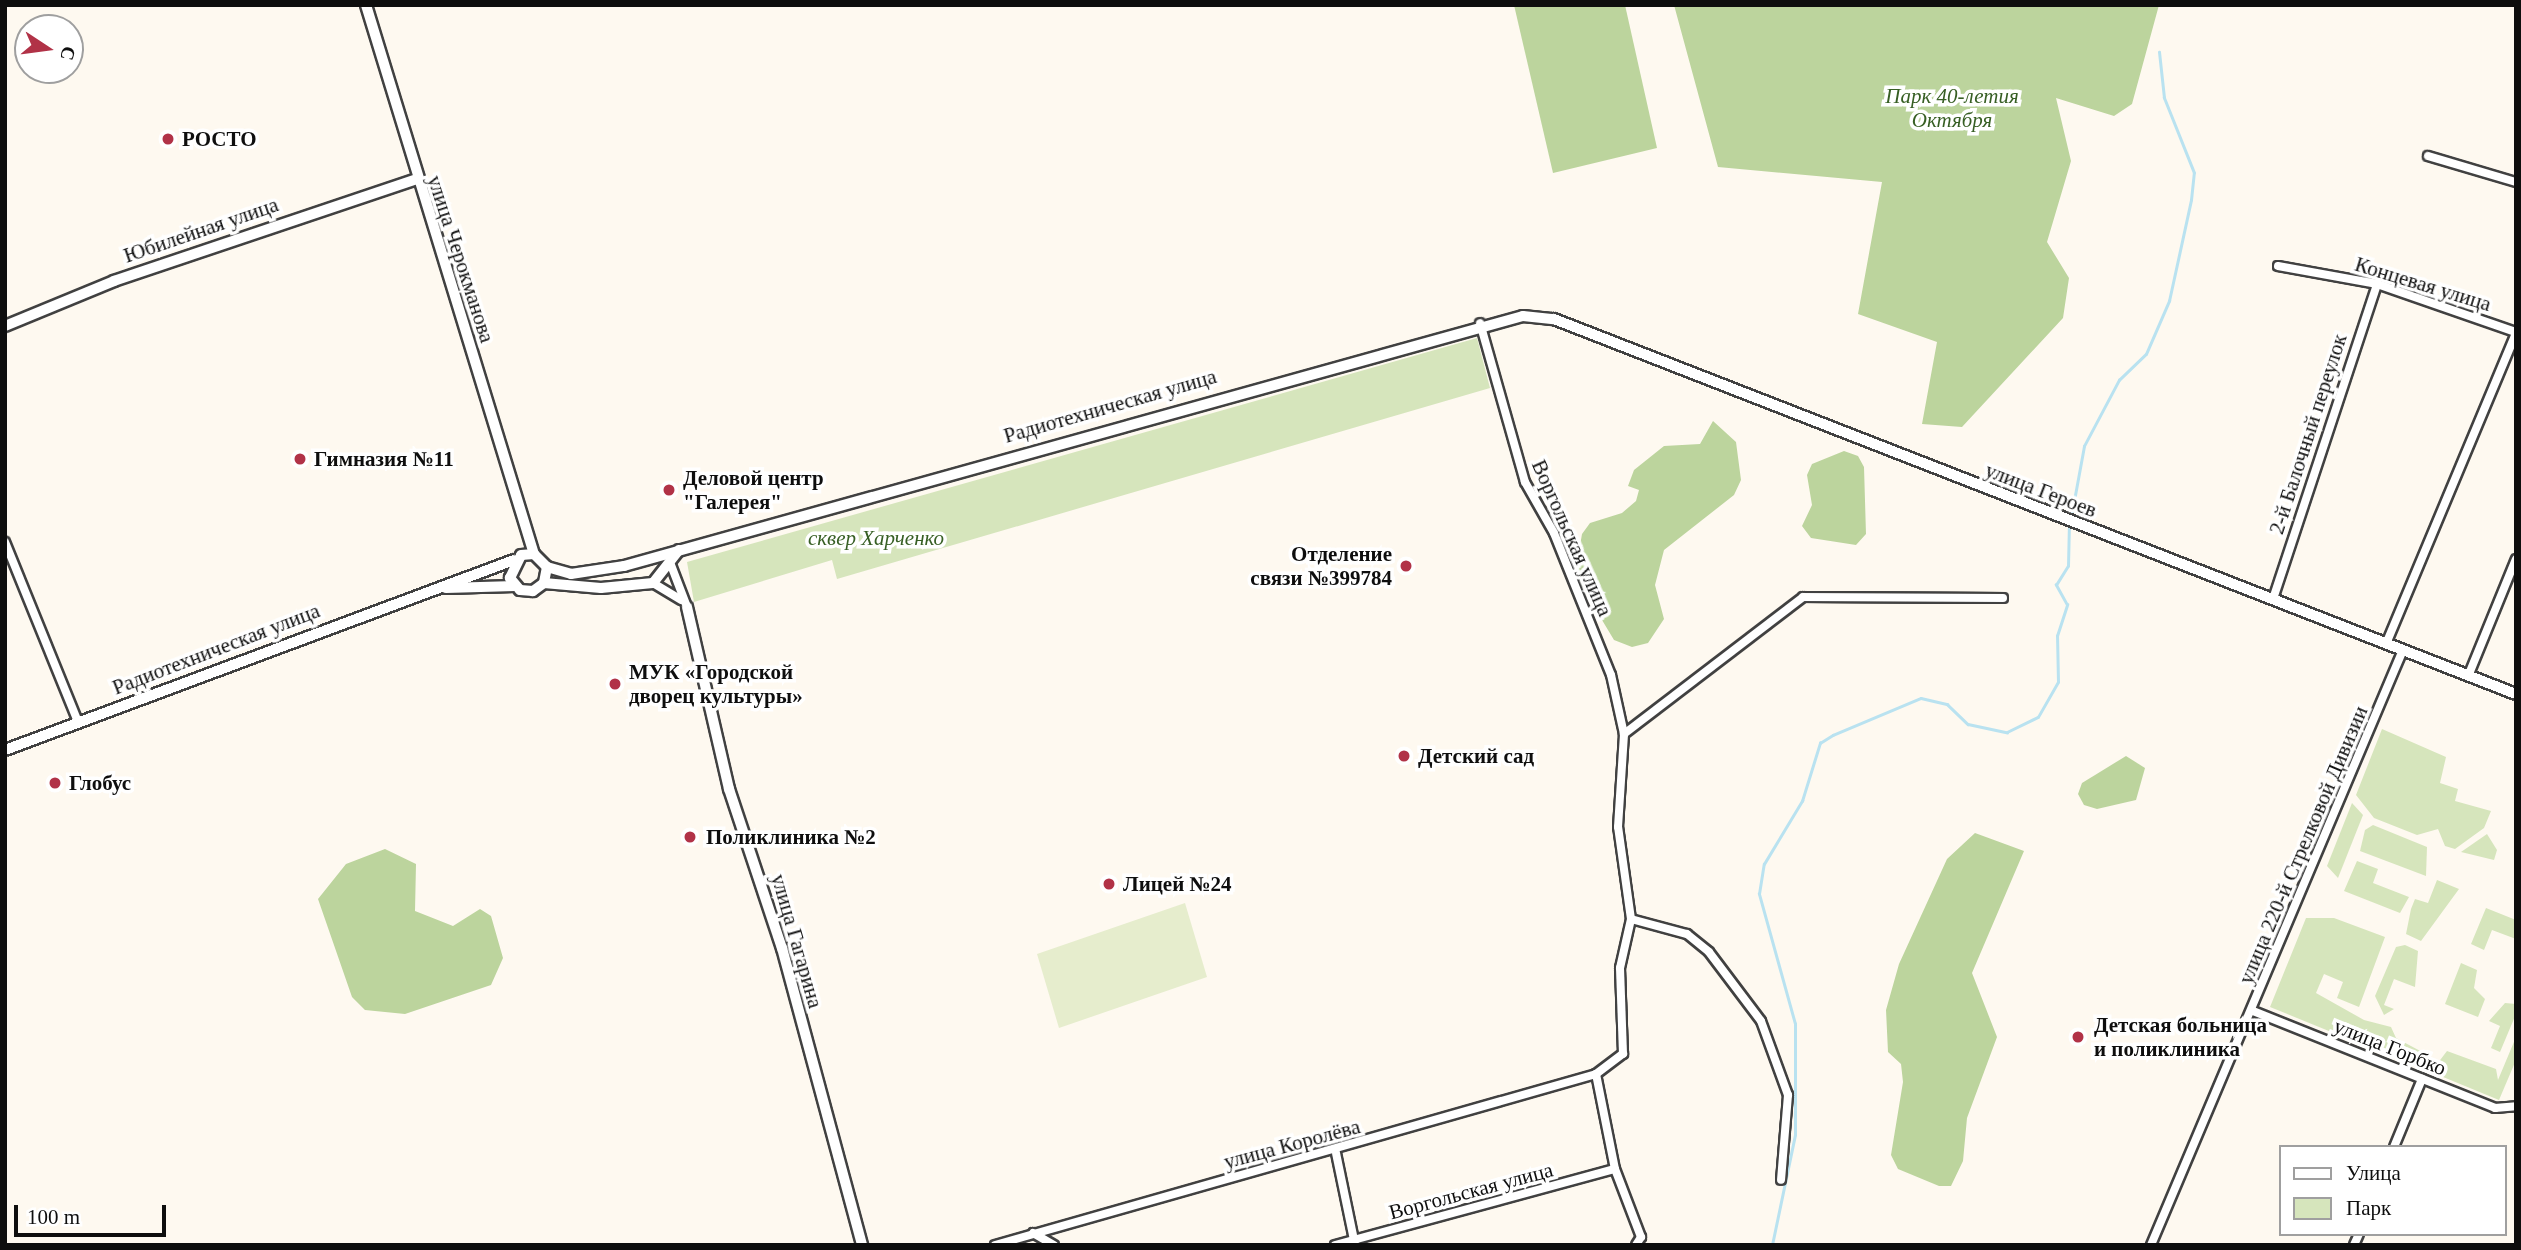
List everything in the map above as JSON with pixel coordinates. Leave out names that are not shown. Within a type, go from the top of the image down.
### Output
[{"type":"street","name":"улица Черокманова","points":[[366,5],[414,180],[534,554]]},
{"type":"street","points":[[2428,156],[2516,181]]},
{"type":"street","name":"Юбилейная улица","points":[[5,326],[114,281],[414,180]]},
{"type":"street","name":"Концевая улица","points":[[2278,266],[2377,284],[2516,332]]},
{"type":"street","name":"2-й Балочный переулок","points":[[2274,596],[2377,284]]},
{"type":"street","name":"Радиотехническая улица","points":[[547,567],[571,573],[624,566],[1480,323],[1523,316],[1554,319]]},
{"type":"street","name":"улица Героев","points":[[1554,319],[2046,513],[2274,596],[2386,644],[2516,694]]},
{"type":"street","name":"Воргольская улица","points":[[1480,323],[1525,482],[1554,533],[1601,649],[1624,734],[1618,827],[1631,919],[1620,968],[1623,1054],[1596,1074]]},
{"type":"street","points":[[2386,644],[2516,332]]},
{"type":"street","name":"улица Черокманова","points":[[517,558],[524,524]]},
{"type":"street","points":[[5,542],[78,722]]},
{"type":"street","points":[[653,583],[671,565],[679,550]]},
{"type":"street","points":[[534,554],[547,567],[544,583]]},
{"type":"street","name":"Радиотехническая улица","points":[[5,750],[517,558],[534,554]]},
{"type":"street","points":[[656,557],[671,565]]},
{"type":"street","points":[[515,586],[517,558]]},
{"type":"street","points":[[2469,674],[2516,559]]},
{"type":"street","name":"улица Гагарина","points":[[671,565],[687,607],[729,789],[782,948],[862,1245]]},
{"type":"street","points":[[624,566],[617,575],[623,582],[653,583],[675,592],[687,607]]},
{"type":"street","name":"Радиотехническая улица","points":[[442,587],[515,586],[527,592],[544,583],[601,588],[653,583]]},
{"type":"street","points":[[1624,734],[1803,597],[2003,598]]},
{"type":"street","name":"улица 220-й Стрелковой Дивизии","points":[[2151,1245],[2232,1046],[2253,1011],[2403,650]]},
{"type":"street","points":[[1631,919],[1687,934],[1709,952],[1761,1021],[1788,1095],[1781,1180]]},
{"type":"street","name":"улица Горбко","points":[[2253,1011],[2495,1108],[2516,1106]]},
{"type":"street","points":[[1596,1074],[1615,1169],[1639,1241]]},
{"type":"street","name":"улица Королёва","points":[[995,1245],[1336,1153],[1596,1074]]},
{"type":"street","points":[[2396,1145],[2422,1079]]},
{"type":"street","points":[[1336,1153],[1354,1242]]},
{"type":"street","name":"Воргольская улица","points":[[1335,1245],[1615,1169]]},
{"type":"street","points":[[1033,1233],[1054,1245]]},
{"type":"green space","points":[[1514,5],[1625,5],[1657,148],[1553,173]]},
{"type":"green space","name":"Парк 40-летия Октября","points":[[1674,5],[2159,5],[2132,104],[2114,116],[2056,98],[2071,161],[2047,242],[2069,278],[2063,318],[1962,427],[1922,424],[1937,342],[1858,314],[1882,182],[1718,167]]},
{"type":"green space","name":"сквер Харченко","points":[[1477,338],[1490,388],[837,579],[832,560],[694,602],[687,562]]},
{"type":"green space","points":[[1713,421],[1736,442],[1741,480],[1734,495],[1664,550],[1655,585],[1664,619],[1648,643],[1632,647],[1614,640],[1575,575],[1582,534],[1590,523],[1622,513],[1636,501],[1639,490],[1628,486],[1634,470],[1664,446],[1700,444]]},
{"type":"green space","points":[[1844,451],[1858,456],[1864,467],[1866,534],[1856,545],[1811,538],[1802,526],[1812,505],[1807,475],[1812,464]]},
{"type":"green space","points":[[2382,729],[2446,757],[2440,783],[2458,789],[2455,801],[2491,811],[2484,828],[2455,849],[2445,846],[2438,829],[2417,835],[2374,818],[2356,795]]},
{"type":"green space","points":[[2126,756],[2145,768],[2136,800],[2097,809],[2084,805],[2078,794],[2082,783]]},
{"type":"green space","points":[[2352,803],[2363,815],[2338,878],[2327,866]]},
{"type":"green space","points":[[2373,825],[2427,847],[2426,876],[2360,851],[2365,830]]},
{"type":"green space","points":[[1975,833],[2024,851],[1972,973],[1997,1037],[1967,1118],[1963,1161],[1951,1186],[1939,1186],[1898,1169],[1891,1155],[1903,1082],[1901,1064],[1888,1052],[1886,1010],[1899,964],[1947,859]]},
{"type":"green space","points":[[2487,834],[2497,850],[2494,860],[2461,852]]},
{"type":"green space","points":[[385,849],[416,864],[415,911],[453,926],[480,909],[491,916],[503,958],[491,985],[405,1014],[365,1010],[352,997],[318,899],[346,864]]},
{"type":"green space","points":[[2357,861],[2378,869],[2373,883],[2409,897],[2400,913],[2344,891]]},
{"type":"green space","points":[[2437,880],[2459,889],[2421,941],[2406,934],[2411,909],[2415,899],[2428,903]]},
{"type":"green space","points":[[1185,903],[1207,977],[1059,1028],[1037,954]]},
{"type":"green space","points":[[2486,908],[2516,920],[2516,939],[2492,930],[2484,950],[2471,944]]},
{"type":"green space","points":[[2306,918],[2334,918],[2385,937],[2359,1007],[2337,998],[2343,982],[2324,974],[2316,993],[2364,1020],[2391,1027],[2396,1038],[2424,1053],[2422,1069],[2270,1007]]},
{"type":"green space","points":[[2405,945],[2418,951],[2415,987],[2394,979],[2384,1005],[2394,1009],[2384,1015],[2375,996],[2396,947]]},
{"type":"green space","points":[[2461,963],[2477,970],[2474,988],[2485,999],[2478,1017],[2445,1004]]},
{"type":"green space","points":[[2505,1003],[2516,1004],[2516,1014],[2500,1052],[2491,1048],[2500,1026],[2489,1021]]},
{"type":"green space","points":[[2516,1037],[2516,1060],[2499,1100],[2431,1072],[2447,1051],[2496,1069],[2498,1080]]},
{"type":"waterway","points":[[2071,517],[2084,446],[2119,380],[2146,354],[2169,301],[2191,200],[2194,173],[2164,98],[2159,52]]},
{"type":"waterway","points":[[1772,1245],[1795,1135],[1795,1024],[1759,894],[1764,864],[1802,801],[1820,743],[1833,735],[1921,698],[1947,704],[1968,724],[2007,732],[2038,717],[2058,682],[2057,636],[2067,605],[2056,585],[2068,566],[2069,523]]},
{"type":"place","name":"РОСТО","points":[[168,139]]},
{"type":"place","name":"Гимназия №11","points":[[300,459]]},
{"type":"place","name":"Деловой центр \"Галерея\"","points":[[669,490]]},
{"type":"place","name":"Отделение связи №399784","points":[[1406,566]]},
{"type":"place","name":"МУК «Городской дворец культуры»","points":[[615,684]]},
{"type":"place","name":"Детский сад","points":[[1404,756]]},
{"type":"place","name":"Глобус","points":[[55,783]]},
{"type":"place","name":"Поликлиника №2","points":[[690,837]]},
{"type":"place","name":"Лицей №24","points":[[1109,884]]},
{"type":"place","name":"Детская больница и поликлиника","points":[[2078,1037]]}]
